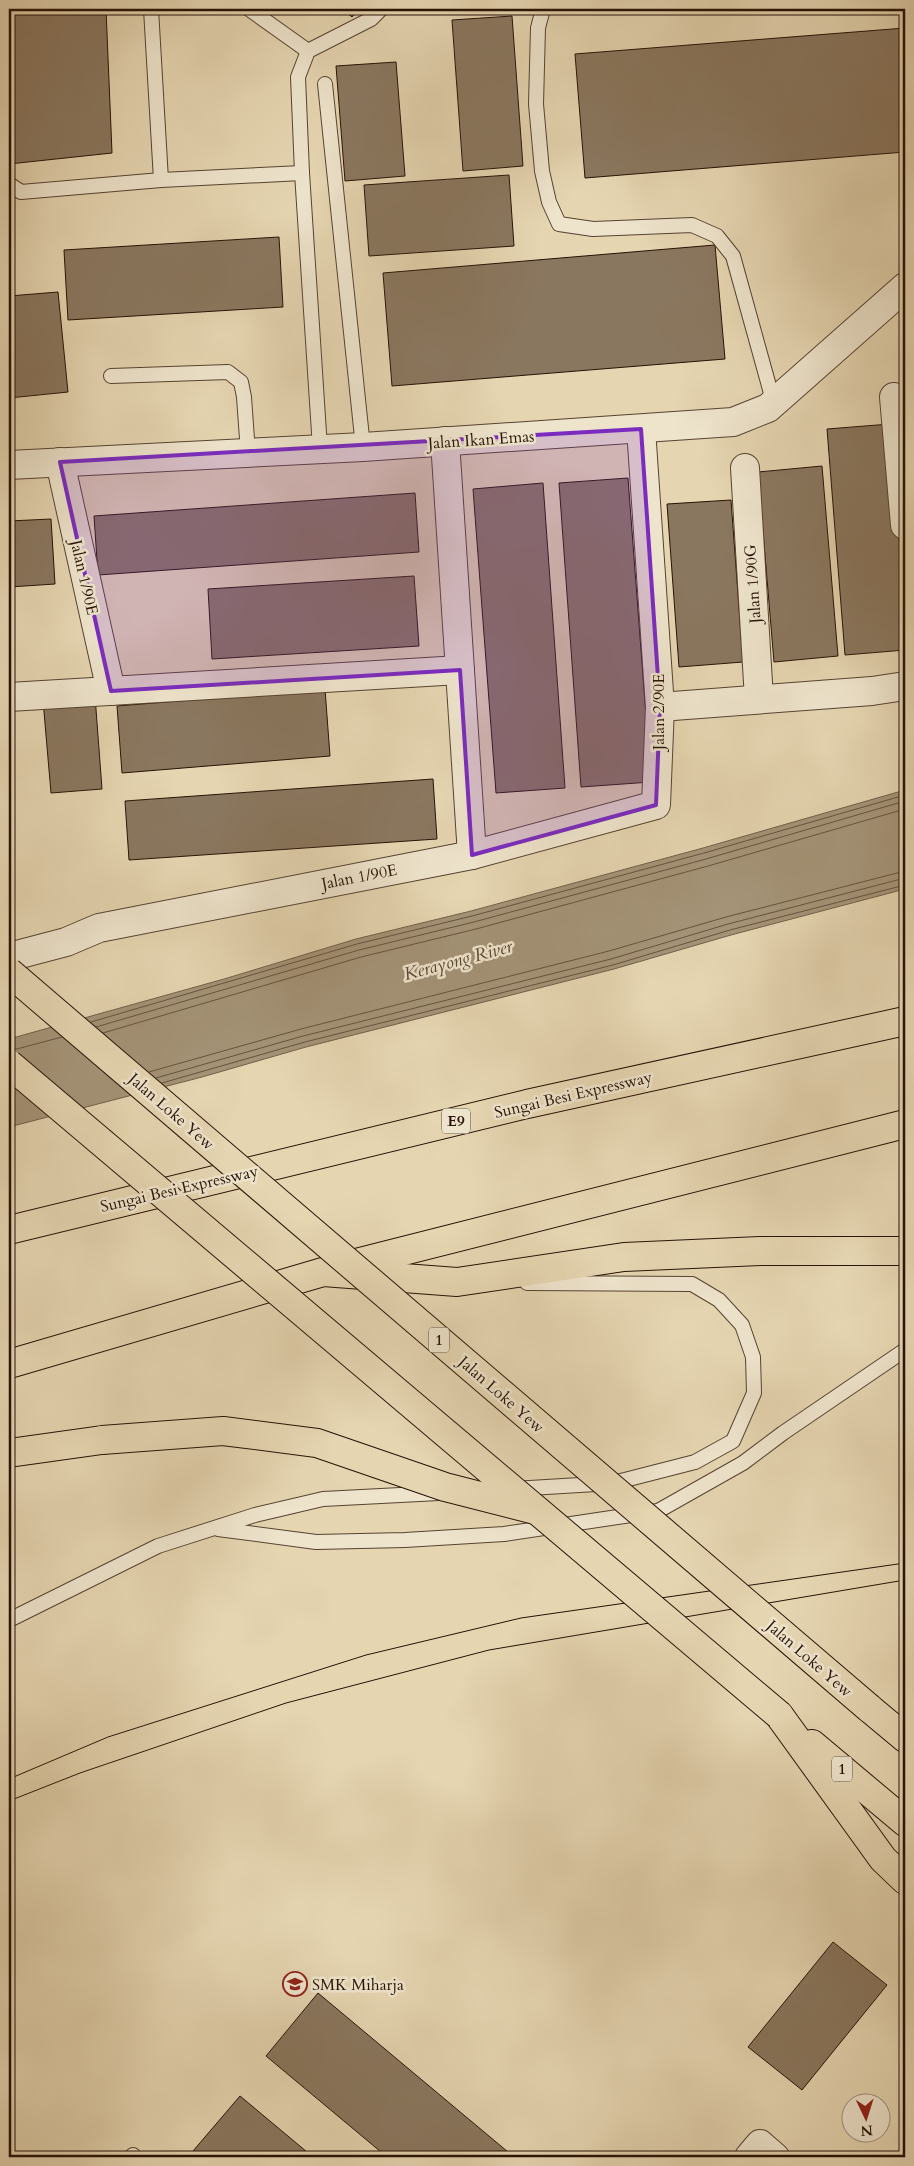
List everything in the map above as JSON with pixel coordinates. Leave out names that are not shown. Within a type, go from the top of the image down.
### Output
[{"type":"highway","name":"Jalan Loke Yew","points":[[9,972],[905,1738]]},
{"type":"highway","name":"Sungai Besi Expressway","points":[[9,1230],[527,1104],[905,1021]]},
{"type":"highway","name":"1","points":[[9,1064],[905,1822]]},
{"type":"highway","points":[[9,1364],[323,1272],[905,1124]]},
{"type":"highway","points":[[323,1272],[457,1282],[624,1258],[760,1251],[905,1251]]},
{"type":"highway","points":[[9,1453],[102,1440],[223,1431],[317,1444],[445,1487],[535,1510]]},
{"type":"highway","points":[[778,1715],[884,1859],[905,1880]]},
{"type":"street","name":"Jalan Ikan Emas","points":[[9,465],[363,447],[733,422],[774,404],[905,287]]},
{"type":"street","points":[[894,397],[905,525]]},
{"type":"street","name":"Jalan 2/90E","points":[[472,855],[656,805],[660,707],[641,429]]},
{"type":"street","points":[[445,441],[472,855]]},
{"type":"street","name":"Jalan 1/90E","points":[[60,462],[111,691]]},
{"type":"street","name":"Jalan 1/90G","points":[[745,468],[759,699]]},
{"type":"street","points":[[9,697],[460,670]]},
{"type":"street","points":[[660,707],[872,691],[905,686]]},
{"type":"street","name":"Jalan 1/90E","points":[[9,957],[66,942],[108,926],[472,855]]},
{"type":"lane","points":[[152,9],[161,180]]},
{"type":"lane","points":[[249,9],[308,51]]},
{"type":"lane","points":[[320,448],[302,173],[298,77],[308,51],[371,19],[381,9]]},
{"type":"lane","points":[[543,9],[538,28],[536,104],[542,171],[549,202],[559,224],[593,229],[692,225],[717,236],[733,256],[774,404]]},
{"type":"lane","points":[[325,84],[363,447]]},
{"type":"lane","points":[[9,184],[21,192],[161,180],[302,173]]},
{"type":"lane","points":[[111,376],[228,372],[241,382],[244,397],[248,453]]},
{"type":"lane","points":[[9,1620],[158,1546],[255,1515],[323,1499],[613,1483],[695,1462],[733,1441],[754,1393],[754,1357],[742,1325],[719,1300],[692,1284],[457,1282]]},
{"type":"lane","points":[[214,1529],[316,1542],[405,1540],[504,1534],[658,1511],[743,1463],[783,1433],[905,1350]]},
{"type":"highlighted area","points":[[641,429],[660,707],[656,805],[472,855],[460,670],[111,691],[60,462]]},
{"type":"water","name":"Kerayong River","points":[[905,790],[905,889],[731,935],[614,969],[306,1047],[202,1077],[9,1127],[9,1039],[224,979],[356,939],[471,911],[703,848]]},
{"type":"building","points":[[9,9],[106,9],[112,153],[9,164]]},
{"type":"building","points":[[342,9],[359,9],[352,17]]},
{"type":"building","points":[[512,16],[523,166],[463,171],[452,20]]},
{"type":"building","points":[[905,28],[905,152],[585,178],[575,54]]},
{"type":"building","points":[[396,62],[405,176],[345,181],[336,66]]},
{"type":"building","points":[[509,175],[514,246],[369,256],[364,185]]},
{"type":"building","points":[[279,237],[283,307],[68,320],[64,250]]},
{"type":"building","points":[[715,245],[725,359],[392,386],[383,273]]},
{"type":"building","points":[[58,292],[68,392],[9,398],[9,296]]},
{"type":"building","points":[[890,424],[905,609],[905,650],[845,655],[827,429]]},
{"type":"building","points":[[822,466],[838,656],[774,662],[758,472]]},
{"type":"building","points":[[628,478],[651,782],[581,787],[559,483]]},
{"type":"building","points":[[543,483],[565,788],[496,793],[473,489]]},
{"type":"building","points":[[415,493],[419,552],[98,575],[94,516]]},
{"type":"building","points":[[731,500],[743,662],[679,667],[667,504]]},
{"type":"building","points":[[51,519],[55,584],[9,587],[9,521]]},
{"type":"building","points":[[414,576],[419,646],[212,659],[208,589]]},
{"type":"building","points":[[325,689],[330,756],[122,773],[117,706]]},
{"type":"building","points":[[95,696],[102,789],[51,793],[43,700]]},
{"type":"building","points":[[433,779],[437,839],[129,860],[125,801]]},
{"type":"building","points":[[833,1942],[887,1985],[802,2090],[748,2047]]},
{"type":"building","points":[[318,1993],[514,2157],[387,2157],[266,2056]]},
{"type":"building","points":[[240,2096],[313,2157],[200,2157],[193,2151]]},
{"type":"tram line","points":[[9,1779],[108,1737],[366,1655],[521,1618],[905,1563]]},
{"type":"tram line","points":[[9,1801],[80,1773],[286,1703],[489,1650],[905,1580]]},
{"type":"place","name":"SMK Miharja","points":[[295,1984]]}]
